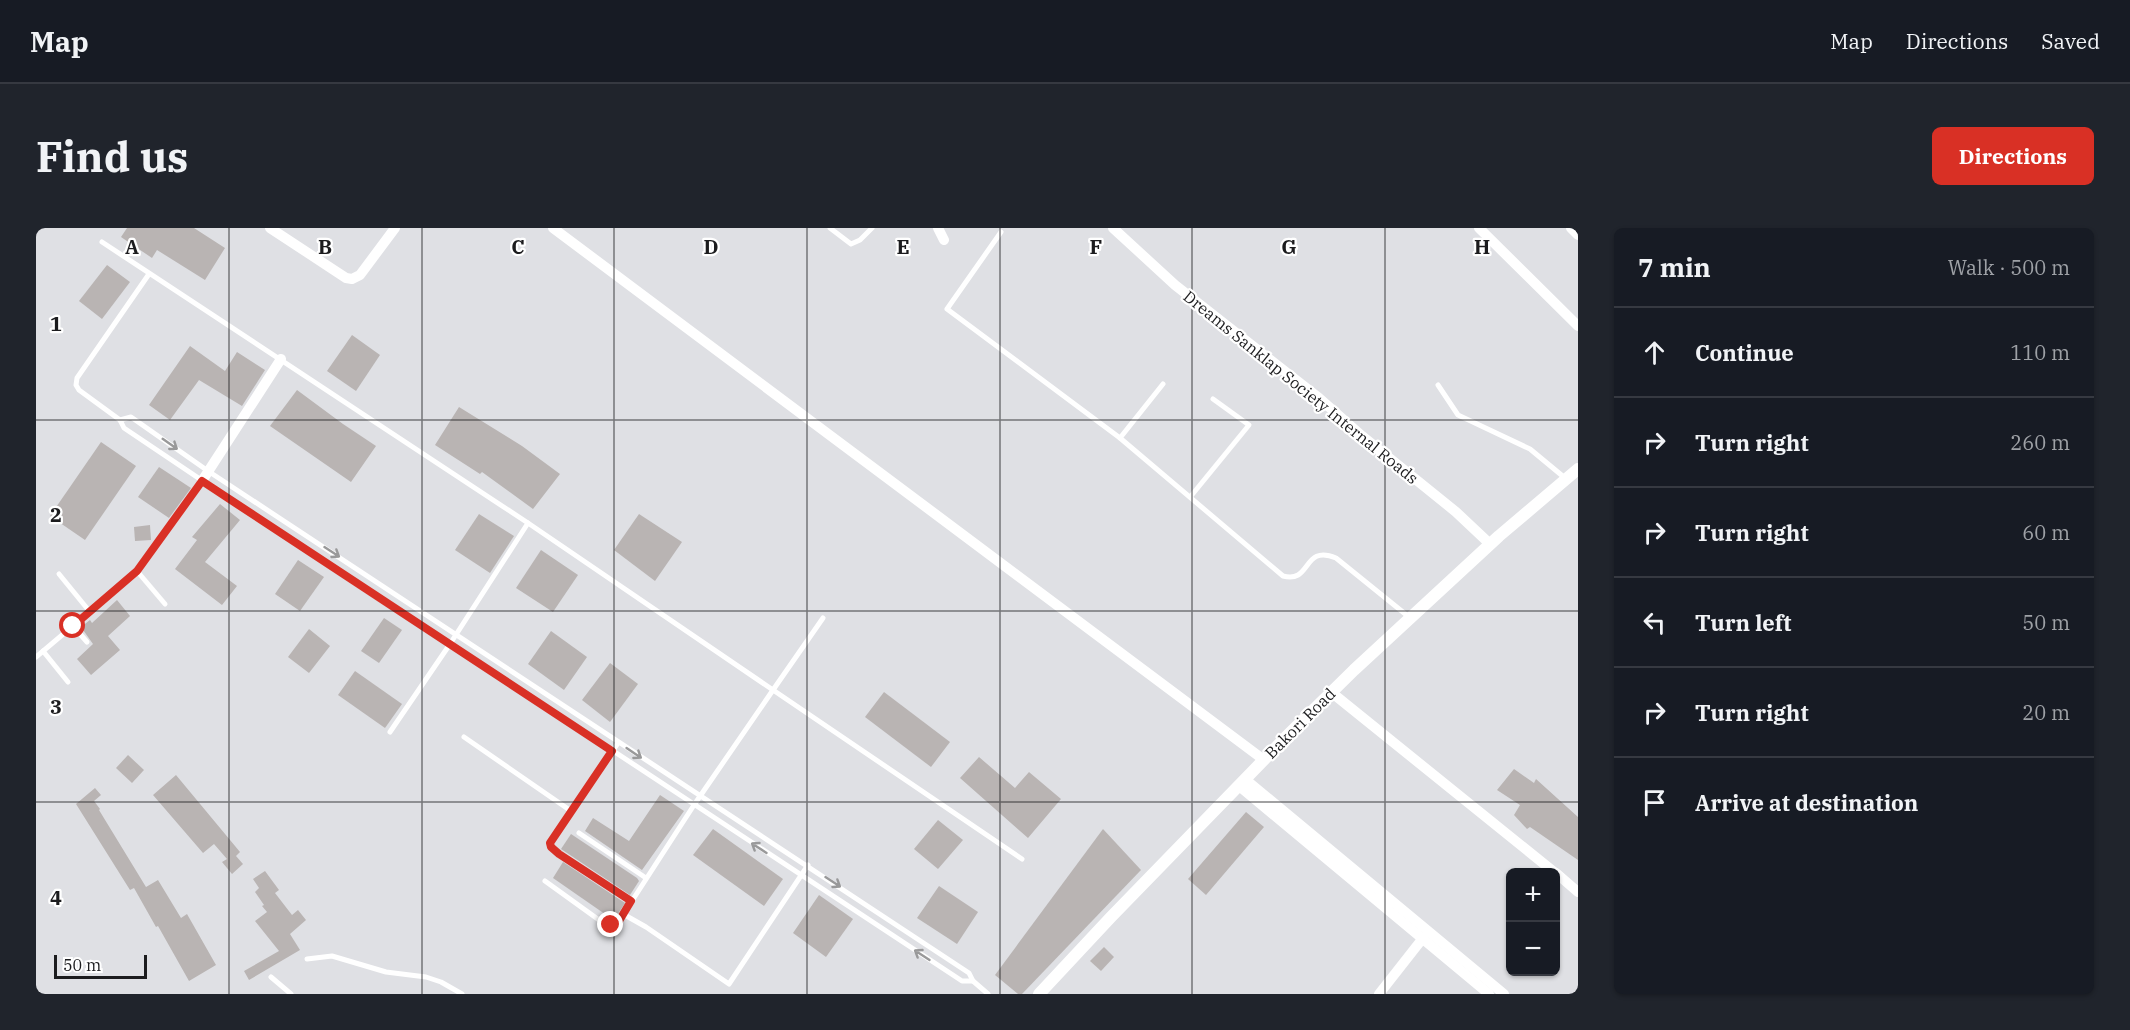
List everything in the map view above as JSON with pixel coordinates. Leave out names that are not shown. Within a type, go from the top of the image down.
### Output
[{"type":"street","points":[[270,228],[346,278],[352,279],[360,275],[395,228]]},
{"type":"street","points":[[552,228],[1264,760]]},
{"type":"street","points":[[938,228],[944,240]]},
{"type":"street","name":"Dreams Sanklap Society Internal Roads","points":[[1113,228],[1175,285],[1319,398],[1456,512],[1490,544]]},
{"type":"street","points":[[1479,228],[1578,326]]},
{"type":"street","points":[[1571,228],[1578,235]]},
{"type":"street","points":[[205,476],[281,359]]},
{"type":"street","name":"Bakori Road","points":[[1045,992],[1110,917],[1331,692],[1490,544],[1578,470]]},
{"type":"street","points":[[1331,692],[1549,868]]},
{"type":"street","points":[[1242,783],[1489,994]]},
{"type":"street","points":[[1242,783],[1504,994]]},
{"type":"street","points":[[1560,877],[1578,892]]},
{"type":"street","points":[[1379,994],[1423,938]]},
{"type":"lane","points":[[830,228],[851,244],[860,240],[872,228]]},
{"type":"lane","points":[[1001,232],[947,309],[1120,438],[1283,576],[1291,578],[1299,575],[1316,555],[1325,553],[1336,558],[1409,617]]},
{"type":"lane","points":[[102,242],[528,523],[1022,859]]},
{"type":"lane","points":[[149,274],[77,378],[76,385],[79,390],[120,420],[123,428],[205,476],[456,634],[966,970],[973,981],[988,994]]},
{"type":"lane","points":[[1120,438],[1163,384]]},
{"type":"lane","points":[[1438,385],[1458,415],[1530,449],[1566,479]]},
{"type":"lane","points":[[1191,496],[1249,425],[1213,399]]},
{"type":"lane","points":[[120,420],[131,417],[205,476],[450,644],[962,981],[973,981]]},
{"type":"lane","points":[[36,657],[137,571],[205,476]]},
{"type":"lane","points":[[390,732],[528,523]]},
{"type":"lane","points":[[137,571],[165,604]]},
{"type":"lane","points":[[59,574],[90,612]]},
{"type":"lane","points":[[545,881],[606,925],[615,924],[823,618]]},
{"type":"lane","points":[[73,626],[87,642]]},
{"type":"lane","points":[[43,651],[68,682]]},
{"type":"lane","points":[[464,737],[571,811]]},
{"type":"lane","points":[[618,742],[550,843],[559,854],[631,901]]},
{"type":"lane","points":[[579,833],[646,878]]},
{"type":"lane","points":[[623,914],[646,927],[729,984],[807,865]]},
{"type":"lane","points":[[307,959],[332,956],[386,972],[426,977],[441,982],[462,994]]},
{"type":"lane","points":[[271,977],[291,994]]},
{"type":"building","points":[[127,228],[194,228],[225,248],[205,280],[157,250],[152,258],[121,237]]},
{"type":"building","points":[[107,265],[130,282],[102,319],[79,301]]},
{"type":"building","points":[[352,335],[380,355],[356,391],[327,371]]},
{"type":"building","points":[[190,346],[225,371],[237,352],[265,370],[242,406],[199,380],[170,420],[149,405]]},
{"type":"building","points":[[297,390],[376,446],[351,482],[270,426]]},
{"type":"building","points":[[459,407],[522,446],[560,474],[533,509],[482,472],[480,474],[435,445]]},
{"type":"building","points":[[101,442],[136,466],[85,540],[50,516]]},
{"type":"building","points":[[159,467],[191,488],[169,518],[138,497]]},
{"type":"building","points":[[220,504],[240,520],[205,562],[237,586],[222,605],[175,569],[197,540],[192,537]]},
{"type":"building","points":[[479,514],[514,536],[490,573],[455,550]]},
{"type":"building","points":[[639,514],[682,542],[655,581],[614,550]]},
{"type":"building","points":[[150,525],[151,540],[135,541],[134,527]]},
{"type":"building","points":[[541,550],[578,575],[553,612],[516,588]]},
{"type":"building","points":[[298,560],[324,577],[300,611],[275,594]]},
{"type":"building","points":[[117,600],[130,616],[108,636],[120,650],[91,675],[77,659],[93,644],[81,627],[90,620],[92,623]]},
{"type":"building","points":[[384,618],[402,630],[379,663],[361,651]]},
{"type":"building","points":[[309,629],[330,646],[309,673],[288,657]]},
{"type":"building","points":[[551,631],[587,657],[564,690],[528,664]]},
{"type":"building","points":[[610,663],[638,684],[610,722],[582,700]]},
{"type":"building","points":[[355,671],[402,704],[385,728],[338,695]]},
{"type":"building","points":[[884,692],[950,742],[931,767],[865,717]]},
{"type":"building","points":[[128,755],[144,770],[132,783],[116,768]]},
{"type":"building","points":[[979,757],[1015,788],[1029,772],[1061,799],[1028,838],[960,778]]},
{"type":"building","points":[[1514,769],[1534,783],[1536,779],[1578,817],[1578,860],[1530,827],[1527,829],[1514,815],[1520,805],[1497,790]]},
{"type":"building","points":[[176,775],[240,852],[236,856],[243,864],[232,874],[222,862],[227,859],[214,844],[203,853],[153,795]]},
{"type":"building","points":[[95,788],[101,795],[94,801],[146,887],[158,880],[181,918],[187,914],[216,965],[189,981],[134,888],[130,890],[76,804]]},
{"type":"building","points":[[660,795],[684,811],[642,870],[585,831],[593,818],[629,841]]},
{"type":"building","points":[[1246,812],[1264,827],[1206,895],[1188,879]]},
{"type":"building","points":[[938,820],[963,840],[938,869],[914,849]]},
{"type":"building","points":[[713,829],[783,879],[764,906],[693,855]]},
{"type":"building","points":[[1103,829],[1141,870],[1022,994],[1018,994],[995,975]]},
{"type":"building","points":[[571,834],[637,878],[639,881],[630,895],[561,849]]},
{"type":"building","points":[[563,862],[625,903],[616,917],[612,919],[553,878]]},
{"type":"building","points":[[265,871],[279,890],[275,893],[292,915],[298,910],[306,920],[290,934],[300,950],[249,980],[244,971],[279,951],[255,921],[267,912],[255,892],[259,888],[253,879]]},
{"type":"building","points":[[939,886],[978,912],[957,944],[917,918]]},
{"type":"building","points":[[819,895],[853,919],[826,957],[793,933]]},
{"type":"building","points":[[1104,947],[1114,957],[1101,971],[1090,961]]},
{"type":"route","points":[[73,626],[137,571],[202,481],[612,751],[550,843],[559,854],[631,901],[619,921],[611,925]]}]
